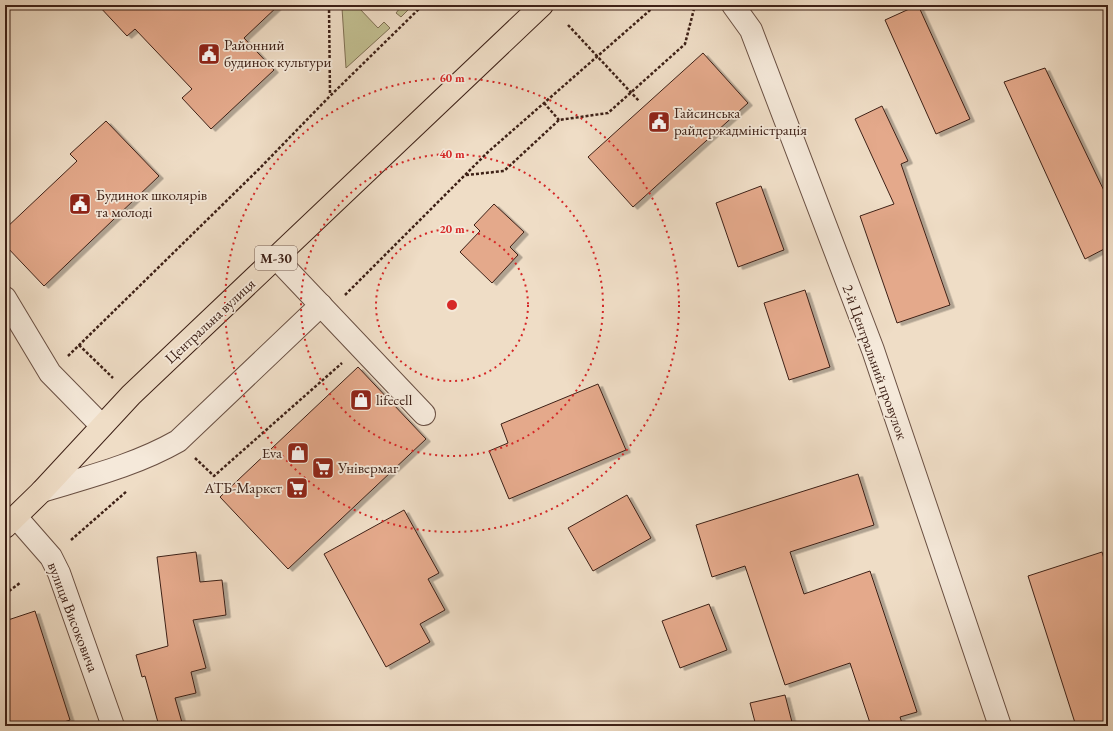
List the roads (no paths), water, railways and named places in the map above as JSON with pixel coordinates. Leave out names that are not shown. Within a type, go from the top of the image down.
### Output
[{"type":"highway","name":"Центральна вулиця","points":[[11,522],[42,491],[131,395],[542,5]]},
{"type":"street","name":"2-й Центральний провулок","points":[[733,5],[750,30],[873,350],[1000,726]]},
{"type":"street","points":[[276,258],[424,414]]},
{"type":"street","points":[[5,298],[50,373],[102,426]]},
{"type":"street","points":[[42,491],[134,462],[159,452],[178,441],[324,309]]},
{"type":"street","name":"вулиця Високовича","points":[[11,522],[39,541],[51,557],[59,574],[113,726]]},
{"type":"place","name":"Районний будинок культури","points":[[209,54]]},
{"type":"place","name":"Гайсинська райдержадміністрація","points":[[659,122]]},
{"type":"place","name":"Будинок школярів та молоді","points":[[80,204]]},
{"type":"place","name":"lifecell","points":[[361,400]]},
{"type":"place","name":"Eva","points":[[298,453]]},
{"type":"place","name":"Універмаг","points":[[323,468]]},
{"type":"place","name":"АТБ-Маркет","points":[[297,488]]}]
